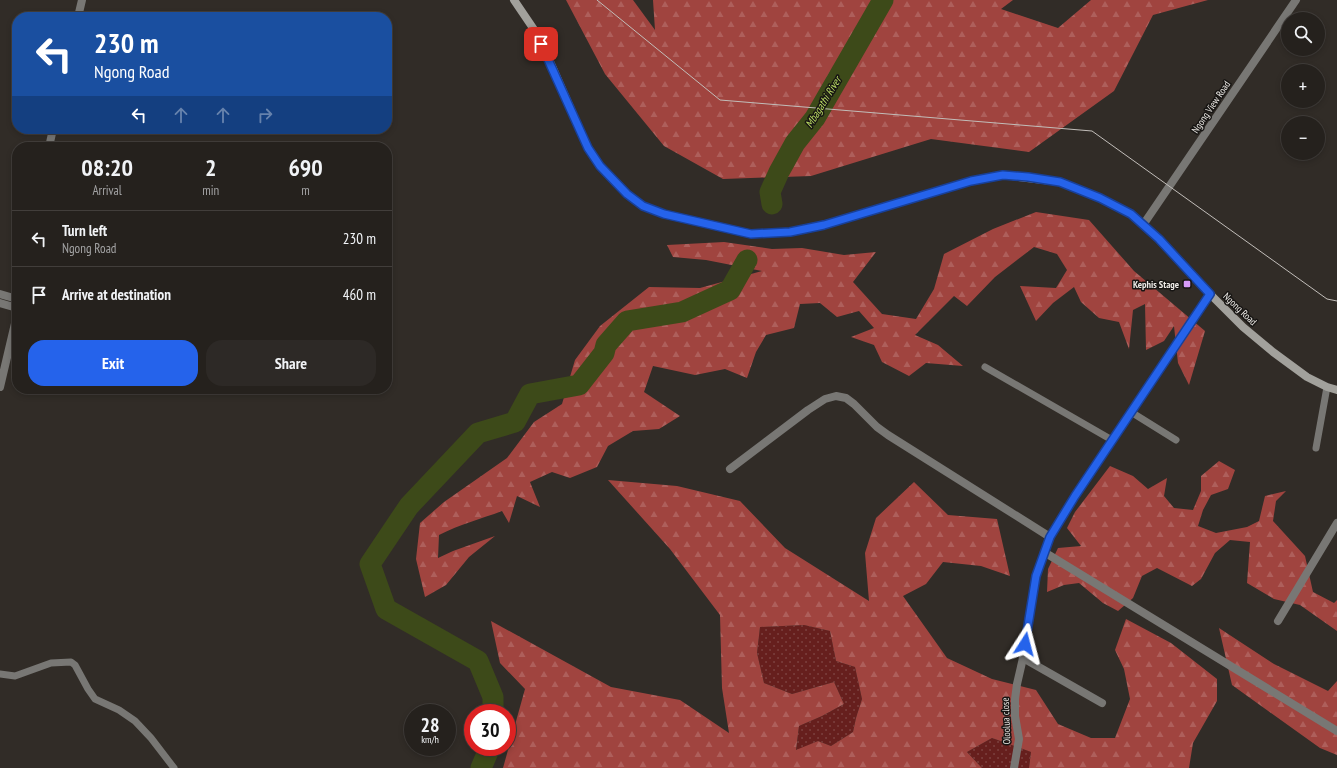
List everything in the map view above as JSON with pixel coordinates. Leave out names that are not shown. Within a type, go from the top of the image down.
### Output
[{"type":"main road","name":"Ngong Road","points":[[514,0],[535,31],[588,148],[600,166],[627,194],[643,206],[664,214],[751,234],[790,232],[824,225],[971,181],[1003,175],[1060,182],[1106,201],[1131,214],[1159,239],[1243,327],[1273,352],[1307,377],[1327,387],[1337,390]]},
{"type":"street","points":[[79,12],[82,0]]},
{"type":"street","name":"Ngong View Road","points":[[1143,225],[1296,0]]},
{"type":"street","points":[[0,294],[12,298]]},
{"type":"street","name":"Oloolua close","points":[[1014,768],[1019,739],[1015,716],[1015,699],[1036,576],[1050,537],[1075,496],[1210,294]]},
{"type":"street","points":[[0,303],[12,307]]},
{"type":"street","points":[[0,387],[12,336]]},
{"type":"street","points":[[730,469],[808,410],[825,399],[836,396],[846,398],[877,427],[888,435],[1050,537]]},
{"type":"street","points":[[1278,621],[1337,523]]},
{"type":"street","points":[[1044,552],[1337,731]]},
{"type":"street","points":[[1022,658],[1102,703]]},
{"type":"lane","points":[[985,366],[1112,440]]},
{"type":"lane","points":[[1316,448],[1327,387]]},
{"type":"lane","points":[[1131,412],[1176,440]]},
{"type":"lane","points":[[0,674],[14,676],[51,663],[71,662],[75,665],[95,699],[119,710],[135,721],[151,738],[174,768]]},
{"type":"shaded area","points":[[804,625],[830,631],[836,661],[855,667],[862,699],[853,732],[831,746],[818,741],[796,751],[799,726],[844,704],[834,682],[792,694],[764,683],[757,653],[760,627]]},
{"type":"shaded area","points":[[992,738],[1031,752],[1029,768],[982,768],[967,752]]},
{"type":"green space","points":[[566,0],[633,0],[655,30],[653,0],[1013,0],[1001,9],[1058,28],[1091,0],[1208,0],[1153,15],[1114,91],[1029,152],[931,139],[811,176],[723,179],[664,146],[605,74]]},
{"type":"green space","points":[[1036,212],[1089,220],[1134,271],[1205,331],[1189,385],[1178,363],[1174,326],[1164,341],[1146,350],[1145,304],[1133,310],[1129,349],[1119,322],[1099,318],[1081,302],[1074,287],[1053,303],[1036,321],[1020,286],[1056,288],[1067,270],[1057,254],[1034,247],[995,277],[967,306],[954,296],[915,335],[938,345],[963,366],[926,363],[909,376],[882,362],[874,345],[851,337],[874,328],[859,311],[837,317],[820,303],[800,304],[794,328],[766,335],[756,352],[747,378],[725,369],[695,375],[653,366],[644,392],[680,416],[659,429],[633,431],[608,446],[597,467],[570,478],[552,472],[530,482],[540,507],[517,496],[509,523],[502,511],[439,535],[438,558],[495,536],[469,557],[446,585],[425,597],[416,559],[420,523],[444,502],[507,458],[534,422],[562,404],[575,360],[600,326],[649,287],[700,288],[762,271],[706,260],[673,257],[667,245],[724,242],[772,249],[802,248],[844,255],[876,252],[853,282],[882,314],[916,319],[934,289],[944,254],[993,229]]},
{"type":"green space","points":[[1219,461],[1235,470],[1228,489],[1211,495],[1203,510],[1198,526],[1216,533],[1247,527],[1259,521],[1265,496],[1286,491],[1276,501],[1273,521],[1305,556],[1313,592],[1334,603],[1337,600],[1337,631],[1300,605],[1274,599],[1247,583],[1250,542],[1230,540],[1215,553],[1201,579],[1192,586],[1157,568],[1142,576],[1133,598],[1118,611],[1103,603],[1079,583],[1064,585],[1047,592],[1048,569],[1058,548],[1081,546],[1067,528],[1075,512],[1110,466],[1133,476],[1148,489],[1167,478],[1164,496],[1174,508],[1193,510],[1201,491],[1201,476]]},
{"type":"green space","points":[[608,480],[677,486],[740,501],[785,548],[869,601],[865,553],[876,518],[914,482],[948,515],[997,519],[1010,576],[981,566],[943,562],[926,584],[903,596],[947,658],[992,679],[1036,690],[1058,724],[1091,738],[1115,738],[1130,699],[1124,669],[1115,650],[1126,619],[1171,643],[1217,679],[1217,701],[1193,743],[1189,768],[1029,768],[1031,752],[992,738],[967,752],[982,768],[503,768],[506,756],[516,756],[516,721],[525,689],[500,663],[491,621],[611,687],[680,700],[729,733],[722,688],[720,615],[670,549]],"holes":[[[804,625],[830,631],[836,661],[855,667],[862,699],[853,732],[831,746],[818,741],[796,750],[799,726],[844,704],[834,682],[792,694],[764,683],[757,653],[760,627]]]},
{"type":"green space","points":[[1219,628],[1274,664],[1328,691],[1337,681],[1337,755],[1320,748],[1232,685]]},
{"type":"waterway","name":"Mbagathi River","points":[[772,204],[770,192],[779,172],[795,143],[815,118],[883,0]]},
{"type":"waterway","points":[[493,704],[493,697],[478,661],[386,609],[370,564],[409,506],[478,433],[515,422],[530,394],[579,385],[604,353],[606,345],[627,321],[682,312],[730,290],[747,260]]},
{"type":"waterway","points":[[481,768],[486,756]]},
{"type":"tram line","points":[[597,0],[720,100],[1092,131],[1327,299],[1337,301]]},
{"type":"place","name":"Kephis Stage","points":[[1187,284]]},
{"type":"route","points":[[541,44],[588,148],[600,166],[627,194],[643,206],[664,214],[751,234],[790,232],[824,225],[971,181],[1003,175],[1028,177],[1060,182],[1100,198],[1131,214],[1159,239],[1210,294],[1075,496],[1050,537],[1036,576],[1025,644]]}]
